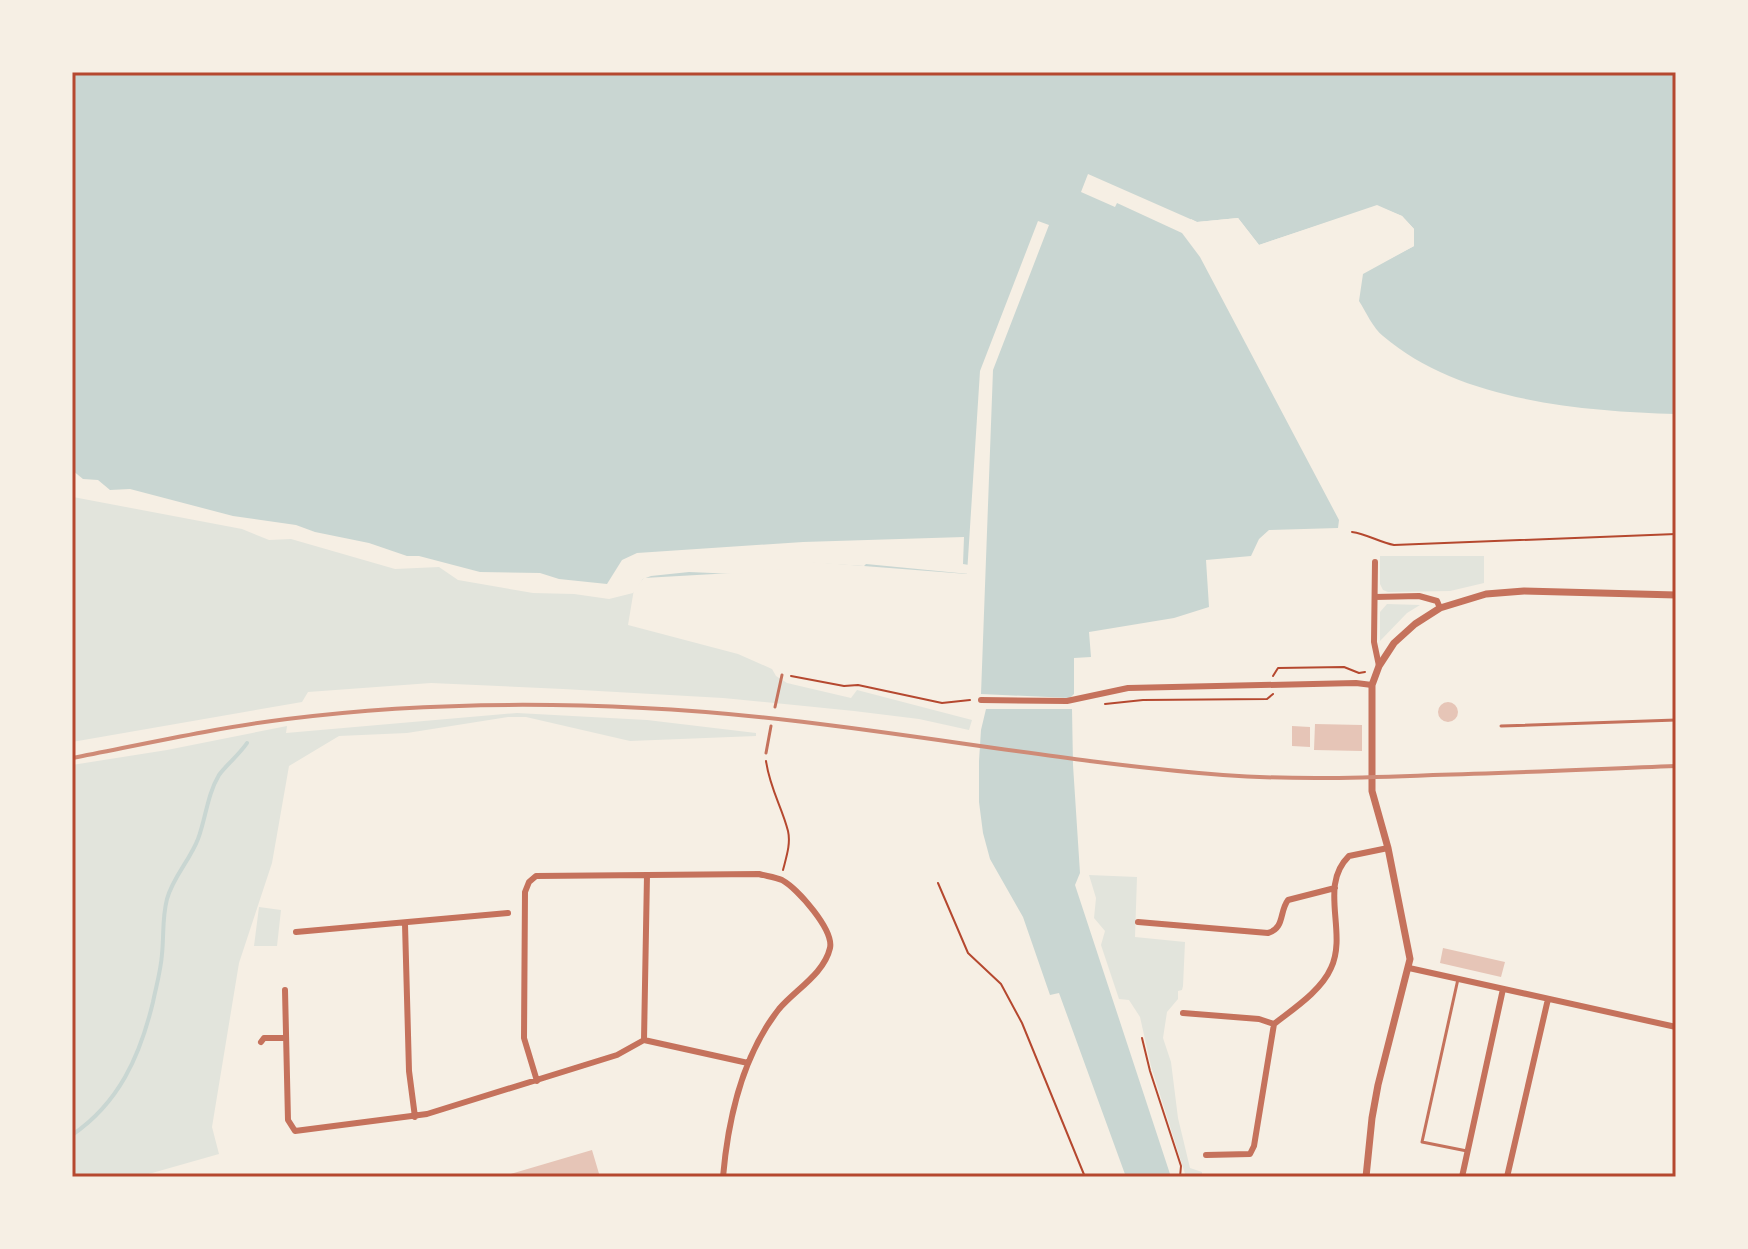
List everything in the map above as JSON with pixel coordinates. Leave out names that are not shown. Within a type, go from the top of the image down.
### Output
[{"type":"street","points":[[1375,562],[1374,642],[1379,666]]},
{"type":"street","points":[[1366,1177],[1378,1085],[1409,968],[1408,940],[1372,791],[1372,685],[1379,666],[1403,633],[1440,608],[1461,601],[1506,591],[1676,595]]},
{"type":"street","points":[[1375,597],[1427,598],[1437,601],[1440,608]]},
{"type":"street","points":[[981,700],[1067,701],[1128,688],[1372,685]]},
{"type":"street","points":[[1206,1155],[1250,1154],[1254,1146],[1274,1024],[1324,981],[1336,952],[1337,873],[1349,856],[1388,848]]},
{"type":"street","points":[[537,1081],[524,1038],[525,892],[536,876],[759,874],[781,879],[826,926],[830,947],[818,971],[767,1025],[748,1063],[733,1112],[723,1177]]},
{"type":"street","points":[[644,1040],[647,875]]},
{"type":"street","points":[[1138,922],[1268,933],[1276,930],[1288,900],[1335,888]]},
{"type":"street","points":[[296,932],[508,913]]},
{"type":"street","points":[[405,924],[409,1071],[415,1117]]},
{"type":"street","points":[[1409,968],[1676,1027]]},
{"type":"street","points":[[1462,1177],[1503,989]]},
{"type":"street","points":[[285,990],[288,1120],[295,1131],[415,1117],[617,1055],[644,1040],[748,1063]]},
{"type":"street","points":[[1507,1177],[1548,999]]},
{"type":"street","points":[[1183,1013],[1259,1019],[1274,1024]]},
{"type":"street","points":[[261,1042],[264,1038],[285,1038]]},
{"type":"lane","points":[[775,707],[782,675]]},
{"type":"lane","points":[[1501,726],[1676,720]]},
{"type":"lane","points":[[766,753],[771,726]]},
{"type":"lane","points":[[1458,979],[1422,1142],[1467,1151]]},
{"type":"path","points":[[1352,532],[1394,545],[1676,534]]},
{"type":"path","points":[[782,675],[844,686],[858,685],[942,703],[981,700]]},
{"type":"path","points":[[1090,698],[1099,704],[1143,700],[1267,699],[1273,693]]},
{"type":"path","points":[[766,753],[765,763],[772,793],[789,832],[781,879]]},
{"type":"path","points":[[938,883],[968,953],[1001,984],[1022,1023],[1085,1177]]},
{"type":"path","points":[[1142,1038],[1181,1166],[1180,1177]]},
{"type":"shaded area","points":[[72,72],[1676,72],[1676,414],[1600,410],[1522,398],[1447,375],[1413,358],[1383,336],[1359,301],[1363,274],[1414,246],[1414,229],[1402,216],[1377,206],[1259,245],[1238,218],[1197,222],[1088,174],[1081,192],[1115,207],[1117,203],[1182,233],[1200,257],[1339,520],[1338,528],[1269,530],[1259,539],[1251,556],[1206,560],[1209,607],[1174,618],[1089,632],[1091,657],[1074,658],[1074,694],[1070,698],[981,694],[993,370],[1049,225],[1038,221],[980,371],[967,574],[799,561],[732,573],[644,578],[634,589],[534,589],[440,563],[292,535],[260,532],[72,492]]},
{"type":"shaded area","points":[[72,492],[277,535],[440,563],[634,589],[628,625],[738,654],[772,669],[787,683],[851,698],[857,690],[972,720],[969,730],[919,719],[723,698],[431,683],[308,692],[302,702],[72,742]]},
{"type":"shaded area","points":[[1380,556],[1484,556],[1484,583],[1450,591],[1388,592],[1380,584]]},
{"type":"shaded area","points":[[1387,604],[1420,605],[1407,613],[1380,641],[1380,612]]},
{"type":"shaded area","points":[[986,709],[1072,709],[1080,873],[1075,885],[1171,1177],[1126,1177],[1059,993],[1050,995],[1023,917],[990,859],[979,802],[981,730]]},
{"type":"shaded area","points":[[517,713],[647,720],[756,733],[756,736],[630,741],[526,717],[508,717],[407,733],[339,736],[289,766],[272,863],[239,963],[212,1127],[219,1154],[138,1177],[72,1177],[72,765],[287,726],[286,733]]},
{"type":"shaded area","points":[[1089,875],[1137,877],[1135,937],[1185,942],[1183,986],[1178,991],[1178,999],[1167,1012],[1163,1038],[1171,1062],[1178,1118],[1190,1168],[1202,1172],[1202,1177],[1186,1177],[1151,1066],[1140,1017],[1129,1000],[1119,999],[1101,945],[1105,931],[1094,918],[1096,898]]},
{"type":"shaded area","points":[[259,907],[281,910],[277,946],[254,946]]},
{"type":"pier","points":[[1377,205],[1402,216],[1414,229],[1414,246],[1359,275],[1410,244],[1410,231],[1400,219],[1377,210],[1259,249],[1236,222],[1196,226],[1191,219],[1197,222],[1238,218],[1259,245]]},
{"type":"pier","points":[[72,470],[83,479],[98,480],[110,490],[130,489],[233,516],[296,525],[407,556],[419,556],[480,572],[540,573],[559,579],[607,584],[622,560],[637,553],[803,542],[964,537],[963,564],[969,565],[969,574],[866,564],[801,562],[799,570],[766,569],[736,574],[689,572],[651,576],[643,579],[633,593],[609,599],[533,593],[458,580],[439,567],[395,569],[291,539],[269,540],[242,529],[73,497]]},
{"type":"building","points":[[1448,702],[1455,705],[1458,712],[1455,719],[1448,722],[1441,719],[1438,712],[1441,705]]},
{"type":"building","points":[[1315,724],[1362,725],[1362,751],[1314,750]]},
{"type":"building","points":[[1292,726],[1310,727],[1310,747],[1292,746]]},
{"type":"building","points":[[1443,948],[1505,962],[1501,977],[1440,963]]},
{"type":"building","points":[[592,1150],[600,1177],[504,1177],[504,1176]]},
{"type":"waterway","points":[[72,1135],[103,1108],[134,1059],[148,1022],[158,978],[167,899],[198,839],[215,783],[247,743]]},
{"type":"railway","points":[[72,758],[233,727],[331,714],[420,707],[554,705],[643,708],[788,720],[1150,768],[1249,777],[1354,778],[1676,766]]}]
